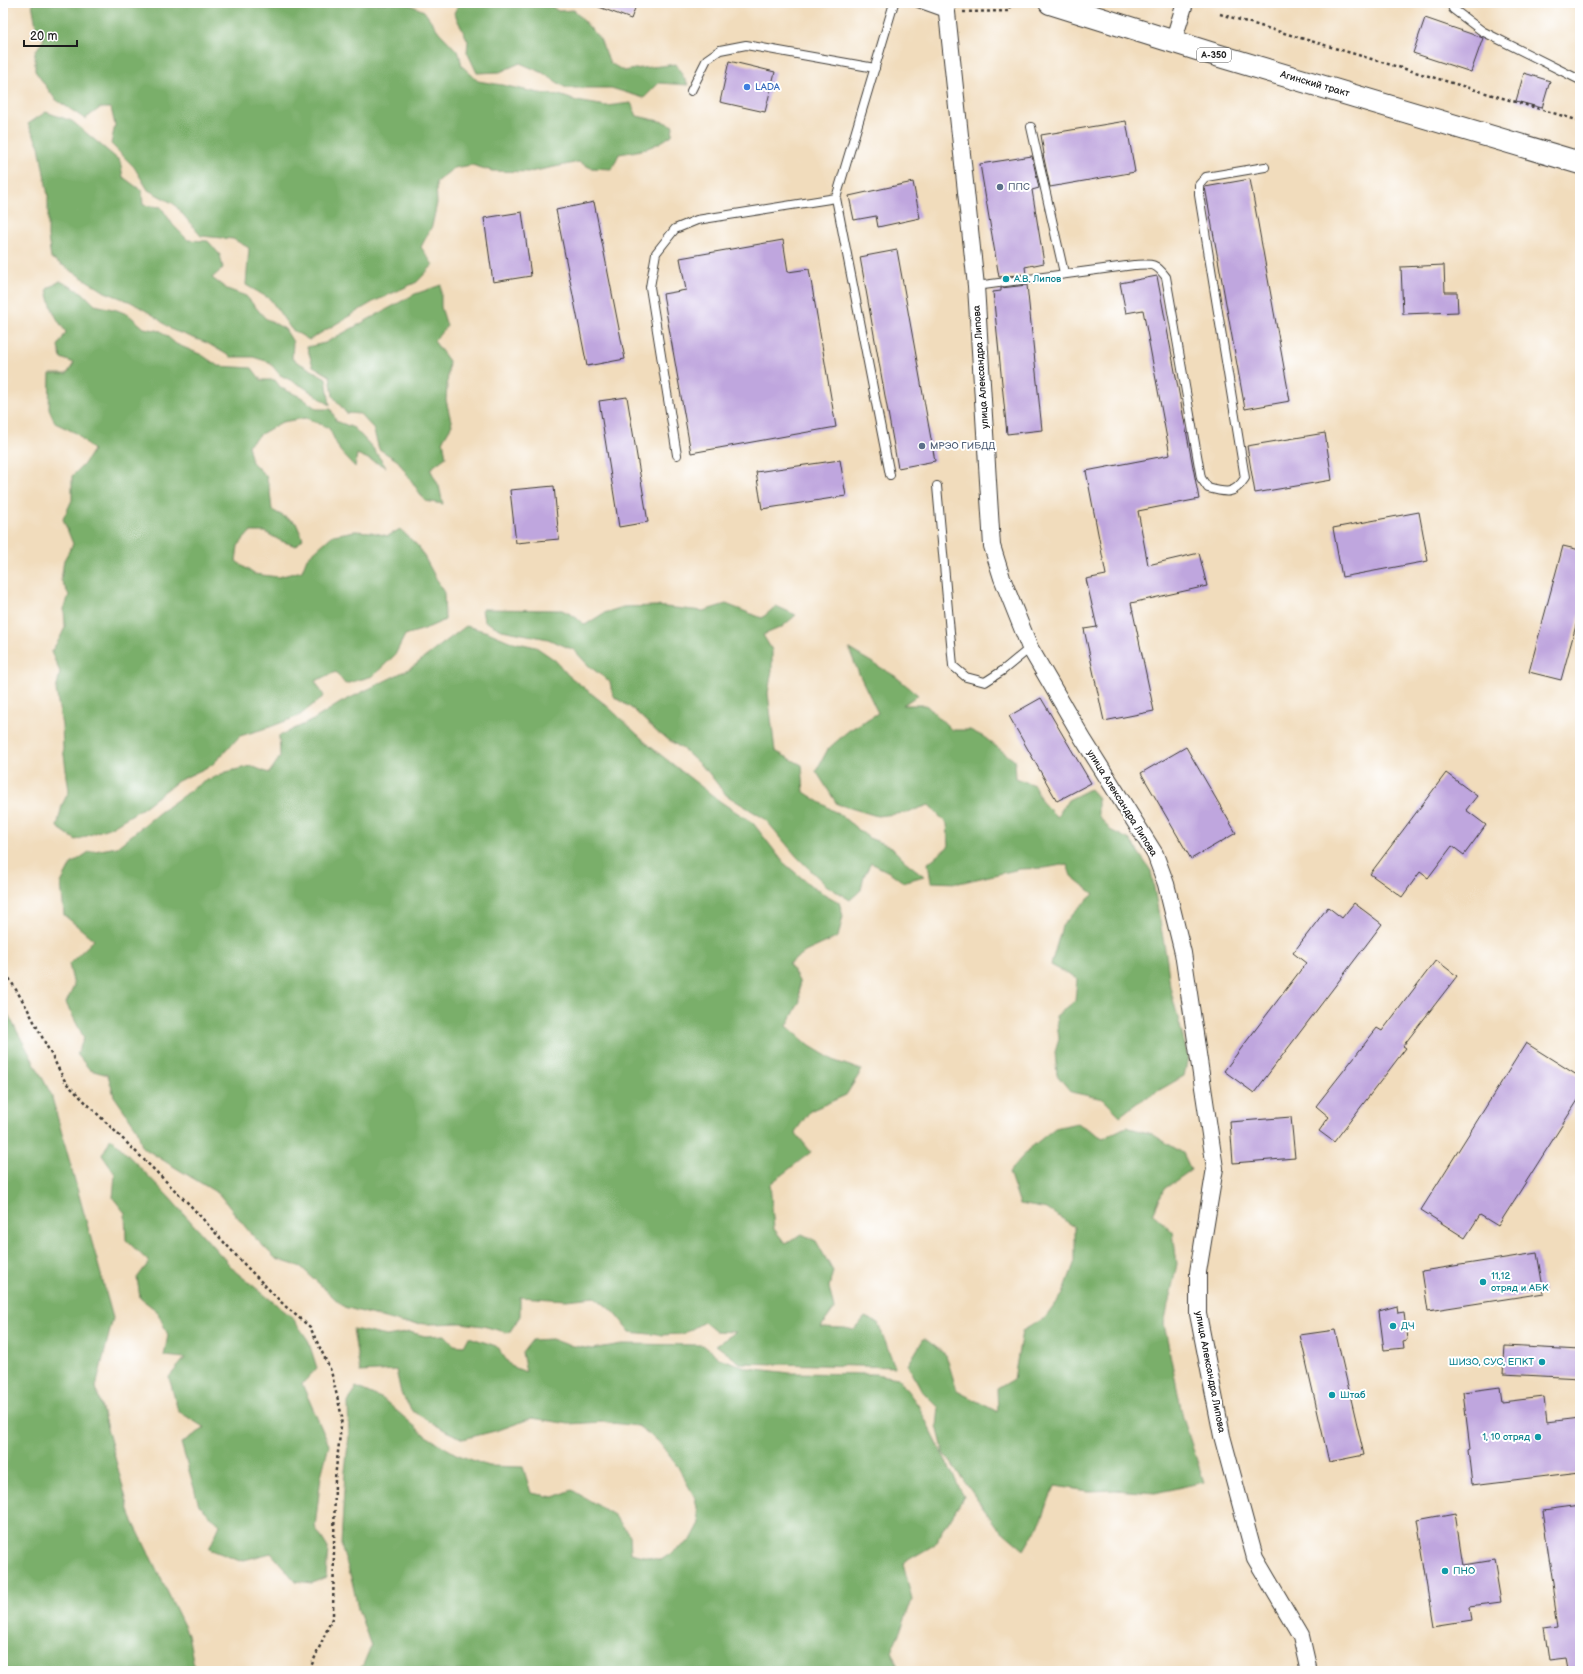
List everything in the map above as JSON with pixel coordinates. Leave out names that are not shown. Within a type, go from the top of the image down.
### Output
[{"type":"highway","name":"Агинский тракт","points":[[1050,3],[1174,42],[1580,163]]},
{"type":"street","points":[[1174,42],[1185,3]]},
{"type":"street","name":"улица Александра Липова","points":[[946,8],[976,286],[992,546],[1002,578],[1030,648],[1082,739],[1154,854],[1166,884],[1183,953],[1214,1168],[1198,1272],[1198,1314],[1222,1436],[1254,1558],[1301,1636],[1309,1671]]},
{"type":"lane","points":[[890,475],[836,198],[894,3]]},
{"type":"lane","points":[[918,3],[946,8]]},
{"type":"lane","points":[[1451,3],[1453,9],[1482,31],[1580,80]]},
{"type":"lane","points":[[691,92],[707,59],[720,50],[746,45],[875,68]]},
{"type":"lane","points":[[1031,127],[1064,273]]},
{"type":"lane","points":[[976,286],[1064,273],[1134,265],[1152,264],[1160,269],[1166,277],[1201,478],[1208,488],[1225,493],[1238,488],[1245,478],[1199,195],[1199,185],[1206,177],[1265,167]]},
{"type":"lane","points":[[677,455],[650,287],[656,253],[675,229],[697,220],[836,198]]},
{"type":"lane","points":[[937,486],[953,666],[966,678],[985,682],[1002,671],[1030,648]]},
{"type":"path","points":[[946,8],[1008,11],[1011,3]]},
{"type":"path","points":[[1220,14],[1580,121]]},
{"type":"path","points":[[3,968],[27,1008],[66,1083],[190,1205],[280,1301],[310,1327],[331,1371],[342,1417],[335,1478],[333,1616],[309,1671]]},
{"type":"green space","points":[[32,3],[406,3],[424,11],[439,32],[459,53],[462,66],[478,81],[539,93],[559,95],[577,101],[606,106],[631,103],[637,116],[664,122],[673,126],[672,135],[647,148],[619,154],[612,169],[591,168],[579,162],[530,172],[492,171],[472,165],[454,168],[436,182],[437,203],[432,226],[421,247],[433,265],[417,282],[373,302],[309,340],[291,329],[270,299],[246,285],[249,248],[233,239],[201,236],[174,204],[148,190],[134,167],[111,144],[115,125],[111,108],[100,108],[85,119],[55,99],[35,71],[35,52],[44,39],[36,26]]},
{"type":"green space","points":[[459,3],[547,3],[558,11],[574,10],[600,39],[610,63],[624,71],[676,64],[688,85],[659,83],[644,98],[611,88],[566,88],[543,73],[520,63],[500,72],[477,73],[467,52],[468,41],[454,13]]},
{"type":"green space","points":[[46,112],[72,121],[120,161],[123,177],[142,191],[143,205],[161,207],[173,225],[188,240],[208,241],[220,255],[223,268],[212,278],[227,289],[246,296],[265,318],[285,329],[293,342],[292,359],[326,378],[330,405],[302,386],[280,375],[269,362],[253,357],[231,357],[207,343],[172,330],[153,315],[131,302],[105,292],[51,258],[48,237],[48,196],[39,146],[28,124]]},
{"type":"green space","points":[[60,281],[83,293],[95,305],[117,310],[129,315],[144,328],[161,331],[176,344],[202,355],[218,366],[252,368],[261,380],[275,380],[281,388],[301,397],[317,409],[331,409],[336,421],[354,428],[372,447],[386,467],[357,454],[355,467],[340,451],[329,428],[306,418],[282,422],[261,434],[248,445],[252,462],[266,476],[270,491],[272,510],[296,523],[303,539],[296,546],[281,541],[265,532],[250,532],[238,546],[236,561],[254,574],[278,577],[302,571],[307,558],[333,535],[355,531],[371,532],[388,536],[400,529],[419,547],[444,593],[445,620],[425,629],[405,635],[395,655],[373,676],[345,684],[336,672],[315,681],[324,696],[299,716],[240,736],[212,765],[178,781],[143,808],[111,827],[76,840],[57,827],[62,805],[69,791],[63,748],[62,726],[56,690],[60,672],[51,652],[65,627],[64,609],[69,595],[61,580],[64,560],[73,544],[63,519],[72,500],[72,476],[84,464],[93,450],[76,433],[55,423],[49,409],[50,374],[67,374],[74,363],[61,358],[58,346],[66,332],[54,312],[47,289]]},
{"type":"green space","points":[[441,285],[441,307],[447,326],[434,341],[449,361],[446,400],[452,425],[443,440],[446,457],[430,469],[439,486],[443,504],[425,501],[398,461],[379,449],[373,428],[360,414],[346,413],[333,396],[330,376],[313,366],[307,347],[325,343],[415,294]]},
{"type":"green space","points":[[726,604],[762,618],[776,606],[796,615],[782,627],[763,635],[772,650],[772,670],[768,693],[775,751],[802,765],[804,792],[840,815],[869,838],[890,846],[906,862],[924,876],[903,882],[891,873],[871,863],[864,876],[861,890],[850,900],[827,886],[797,857],[765,819],[726,795],[708,772],[684,750],[657,732],[634,710],[613,696],[610,682],[589,666],[574,650],[548,639],[502,630],[484,621],[482,609],[562,610],[574,616],[585,625],[604,613],[623,607],[656,606],[703,611]]},
{"type":"green space","points":[[466,626],[488,632],[509,641],[536,647],[555,660],[568,675],[606,705],[652,748],[721,802],[753,823],[784,863],[815,889],[839,902],[843,916],[838,937],[805,952],[789,964],[799,981],[800,1001],[787,1026],[810,1046],[835,1061],[862,1070],[846,1095],[810,1111],[795,1132],[811,1152],[770,1184],[774,1229],[786,1244],[802,1234],[816,1241],[833,1271],[829,1287],[834,1309],[821,1327],[854,1330],[865,1317],[878,1323],[895,1367],[740,1363],[716,1345],[736,1332],[715,1331],[704,1322],[683,1334],[659,1335],[630,1332],[615,1313],[595,1297],[566,1300],[520,1297],[520,1316],[509,1333],[483,1326],[461,1323],[403,1323],[344,1307],[301,1267],[276,1259],[251,1234],[219,1194],[142,1147],[137,1129],[114,1096],[108,1075],[90,1070],[77,1054],[84,1038],[66,1003],[74,986],[69,964],[94,940],[64,915],[61,883],[71,864],[89,852],[117,847],[160,812],[201,783],[226,772],[251,766],[269,773],[280,757],[279,736],[313,720],[340,703],[411,668]]},
{"type":"green space","points":[[849,649],[895,676],[918,695],[903,705],[926,705],[952,730],[970,730],[984,737],[1015,761],[1016,778],[1034,785],[1042,802],[1057,817],[1068,800],[1090,789],[1098,798],[1098,815],[1110,830],[1130,840],[1151,871],[1167,961],[1170,987],[1188,1057],[1184,1076],[1137,1103],[1120,1116],[1103,1099],[1071,1092],[1057,1075],[1055,1052],[1059,1039],[1056,1016],[1075,1001],[1077,979],[1051,965],[1062,926],[1076,910],[1094,894],[1071,876],[1067,864],[1045,868],[1020,869],[959,883],[931,882],[928,863],[949,846],[947,824],[929,805],[905,813],[877,816],[837,804],[816,771],[828,749],[848,731],[878,713],[859,674]]},
{"type":"green space","points":[[3,1005],[51,1094],[113,1318],[96,1387],[131,1517],[188,1634],[195,1671],[3,1671]]},
{"type":"green space","points":[[1077,1123],[1103,1138],[1126,1127],[1152,1134],[1183,1153],[1191,1170],[1164,1189],[1153,1214],[1173,1232],[1177,1264],[1164,1324],[1183,1418],[1204,1482],[1155,1493],[1115,1490],[1089,1491],[1055,1486],[1042,1519],[1024,1550],[996,1526],[944,1453],[937,1426],[939,1408],[922,1391],[908,1365],[924,1338],[946,1355],[957,1391],[998,1412],[997,1389],[1014,1379],[1022,1331],[1045,1318],[1063,1294],[1075,1261],[1075,1227],[1047,1209],[1020,1204],[1009,1172],[1029,1149],[1055,1128]]},
{"type":"green space","points":[[111,1138],[167,1195],[236,1272],[292,1317],[308,1340],[317,1368],[302,1384],[329,1445],[321,1476],[315,1527],[328,1548],[326,1577],[312,1583],[295,1581],[271,1553],[240,1561],[209,1549],[220,1525],[199,1505],[181,1443],[205,1428],[178,1411],[169,1377],[185,1358],[164,1356],[168,1335],[157,1311],[140,1298],[137,1278],[149,1262],[126,1240],[125,1213],[113,1198],[115,1174],[102,1155]]},
{"type":"green space","points":[[353,1329],[387,1336],[410,1332],[425,1336],[445,1335],[454,1345],[464,1346],[469,1337],[496,1346],[511,1366],[526,1372],[522,1353],[532,1340],[552,1339],[568,1345],[592,1349],[622,1344],[703,1345],[719,1358],[748,1368],[790,1373],[875,1374],[898,1378],[918,1405],[964,1497],[934,1545],[903,1563],[912,1599],[903,1625],[891,1651],[900,1671],[357,1671],[363,1665],[371,1646],[358,1609],[352,1581],[341,1545],[345,1471],[349,1436],[348,1403],[356,1387],[383,1399],[426,1436],[456,1454],[488,1466],[523,1467],[531,1493],[554,1497],[572,1490],[614,1515],[630,1535],[631,1553],[661,1560],[691,1540],[700,1523],[695,1498],[678,1467],[658,1441],[638,1426],[603,1422],[569,1424],[532,1418],[499,1430],[463,1439],[412,1411],[401,1393],[396,1370],[360,1372]]},
{"type":"building","points":[[591,3],[637,3],[631,19]]},
{"type":"building","points":[[1425,18],[1483,38],[1471,72],[1413,53]]},
{"type":"building","name":"LADA","points":[[729,61],[775,72],[765,112],[720,102]]},
{"type":"building","points":[[1524,73],[1550,81],[1542,108],[1516,101]]},
{"type":"building","points":[[1126,121],[1135,172],[1050,187],[1043,154],[1041,135]]},
{"type":"building","points":[[1032,156],[1039,188],[1032,190],[1044,263],[1025,267],[1026,274],[999,277],[980,164]]},
{"type":"building","points":[[1250,179],[1290,401],[1245,409],[1205,187]]},
{"type":"building","points":[[913,182],[920,218],[878,227],[876,216],[854,220],[849,196]]},
{"type":"building","points":[[594,202],[625,359],[587,366],[556,210]]},
{"type":"building","points":[[522,212],[531,276],[493,282],[484,218]]},
{"type":"building","points":[[783,240],[788,272],[809,269],[836,427],[691,453],[663,294],[686,290],[680,258]]},
{"type":"building","points":[[897,250],[935,461],[898,468],[860,257]]},
{"type":"building","points":[[1444,265],[1445,292],[1457,292],[1458,312],[1403,314],[1401,267]]},
{"type":"building","points":[[1157,276],[1199,499],[1138,511],[1148,565],[1199,553],[1207,586],[1131,603],[1154,711],[1104,721],[1084,629],[1097,627],[1086,579],[1106,575],[1086,471],[1170,455],[1143,310],[1126,313],[1120,283]]},
{"type":"building","points":[[1027,285],[1042,430],[1007,434],[993,292],[1001,291],[1001,288]]},
{"type":"building","points":[[627,397],[648,522],[619,527],[599,401]]},
{"type":"building","points":[[1325,433],[1332,480],[1255,493],[1247,446]]},
{"type":"building","points":[[840,460],[846,496],[762,509],[756,472]]},
{"type":"building","points":[[554,486],[559,539],[516,543],[510,490]]},
{"type":"building","points":[[1419,512],[1428,561],[1342,577],[1333,528]]},
{"type":"building","points":[[1563,546],[1580,550],[1580,611],[1561,680],[1529,672]]},
{"type":"building","points":[[1041,698],[1091,783],[1057,801],[1009,716]]},
{"type":"building","points":[[1186,747],[1236,833],[1191,859],[1141,773]]},
{"type":"building","points":[[1446,773],[1477,796],[1466,810],[1486,825],[1464,855],[1452,846],[1428,878],[1420,872],[1402,897],[1370,874]]},
{"type":"building","points":[[1354,903],[1382,924],[1254,1093],[1224,1071],[1306,963],[1293,953],[1328,907],[1342,918]]},
{"type":"building","points":[[1436,960],[1457,976],[1403,1046],[1406,1048],[1334,1142],[1319,1131],[1329,1117],[1316,1106],[1377,1028],[1382,1031]]},
{"type":"building","points":[[1526,1043],[1580,1077],[1580,1097],[1498,1226],[1480,1215],[1465,1238],[1421,1210]]},
{"type":"building","points":[[1291,1117],[1295,1158],[1233,1163],[1230,1122]]},
{"type":"building","name":"11,12 отряд и АБК","points":[[1537,1253],[1544,1293],[1428,1311],[1422,1271]]},
{"type":"building","name":"ДЧ","points":[[1397,1306],[1398,1313],[1404,1312],[1407,1340],[1403,1341],[1404,1348],[1384,1350],[1379,1311]]},
{"type":"building","name":"Штаб","points":[[1335,1330],[1364,1455],[1329,1462],[1300,1335]]},
{"type":"building","name":"ШИЗО, СУС, ЕПКТ","points":[[1505,1346],[1580,1350],[1580,1378],[1503,1374]]},
{"type":"building","name":"1, 10 отряд","points":[[1500,1387],[1502,1402],[1544,1397],[1547,1422],[1580,1418],[1580,1472],[1472,1485],[1468,1449],[1470,1448],[1463,1392]]},
{"type":"building","points":[[1580,1505],[1580,1671],[1568,1671],[1566,1660],[1549,1662],[1544,1627],[1559,1625],[1542,1510]]},
{"type":"building","name":"ПНО","points":[[1455,1513],[1463,1565],[1494,1560],[1501,1602],[1470,1606],[1472,1620],[1434,1626],[1417,1520]]},
{"type":"place","name":"LADA","points":[[747,87]]},
{"type":"place","name":"ППС","points":[[1000,187]]},
{"type":"place","name":"А.В. Липов","points":[[1006,279]]},
{"type":"place","name":"МРЭО ГИБДД","points":[[922,446]]},
{"type":"place","name":"11,12 отряд и АБК","points":[[1483,1282]]},
{"type":"place","name":"ДЧ","points":[[1393,1326]]},
{"type":"place","name":"ШИЗО, СУС, ЕПКТ","points":[[1542,1362]]},
{"type":"place","name":"Штаб","points":[[1332,1395]]},
{"type":"place","name":"1, 10 отряд","points":[[1538,1437]]},
{"type":"place","name":"ПНО","points":[[1445,1571]]}]
